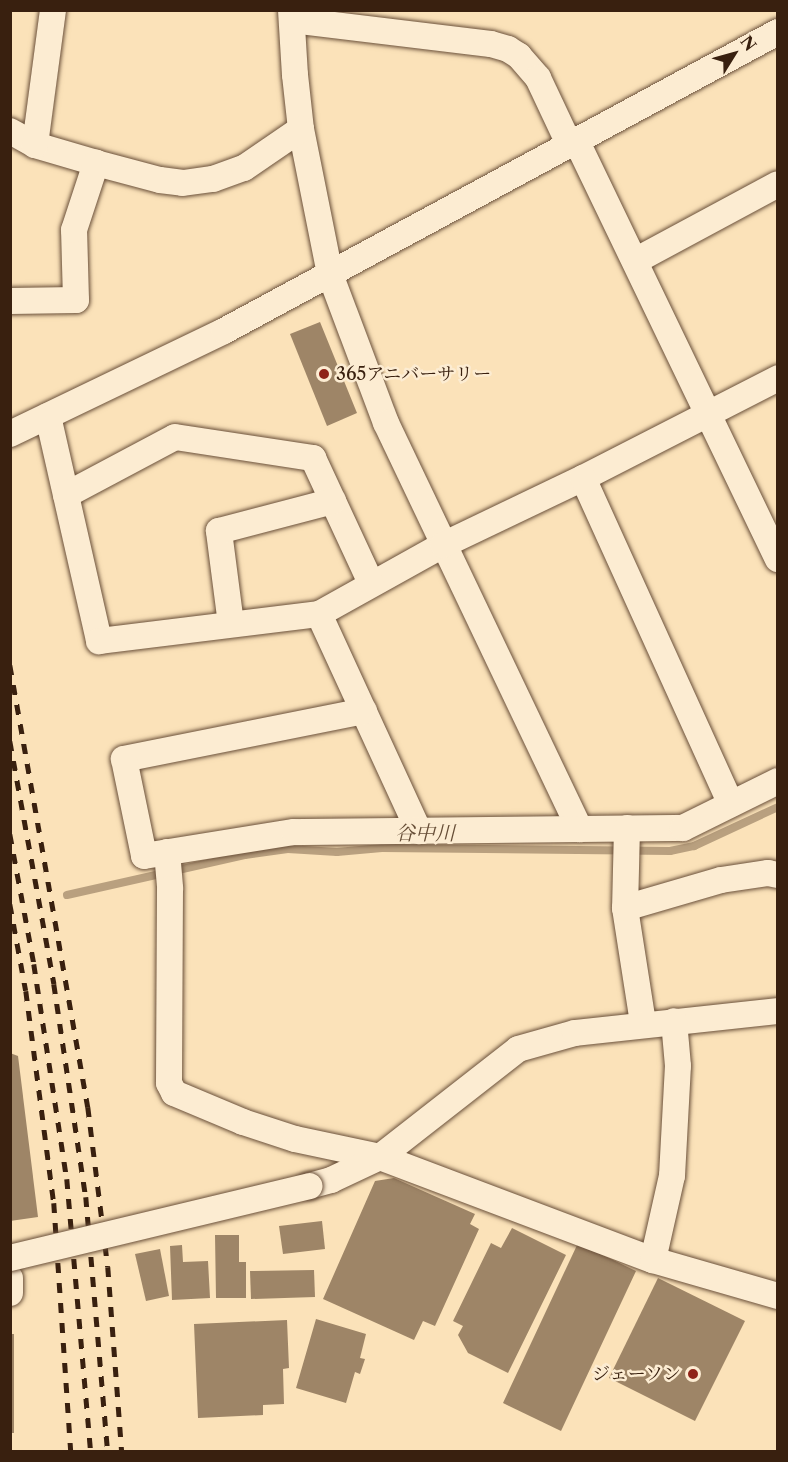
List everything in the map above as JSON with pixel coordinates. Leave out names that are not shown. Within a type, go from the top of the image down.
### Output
[{"type":"street","points":[[35,145],[53,10]]},
{"type":"street","points":[[580,829],[386,423],[330,274],[301,129],[292,15],[491,44],[508,49],[519,56],[538,78],[635,261],[777,559]]},
{"type":"street","points":[[10,434],[225,331],[777,32]]},
{"type":"street","points":[[10,131],[35,145],[160,180],[183,183],[213,179],[244,168],[301,129]]},
{"type":"street","points":[[10,301],[76,300],[74,230],[96,163]]},
{"type":"street","points":[[635,261],[777,184]]},
{"type":"street","points":[[48,416],[99,641],[320,614],[371,583],[443,545],[584,478],[777,378]]},
{"type":"street","points":[[66,495],[175,437],[313,458],[371,583]]},
{"type":"street","points":[[584,478],[731,804]]},
{"type":"street","points":[[231,624],[219,531],[333,501]]},
{"type":"street","points":[[320,614],[419,831]]},
{"type":"street","points":[[364,711],[124,759],[144,856],[294,832],[580,829],[627,844],[683,828],[777,781]]},
{"type":"street","points":[[627,844],[626,908],[643,1023]]},
{"type":"street","points":[[166,852],[170,889],[169,1083],[174,1094],[243,1122],[295,1139],[380,1157],[652,1260],[777,1296]]},
{"type":"street","points":[[626,908],[721,880],[768,873],[777,875]]},
{"type":"street","points":[[10,1258],[331,1180],[380,1157],[518,1049],[575,1033],[643,1023],[777,1011]]},
{"type":"street","points":[[652,1260],[673,1164],[678,1066],[674,1021]]},
{"type":"street","points":[[10,1278],[10,1293]]},
{"type":"building","name":"365アニバーサリー","points":[[320,322],[357,413],[327,426],[290,334]]},
{"type":"building","points":[[10,1053],[18,1056],[38,1217],[10,1221]]},
{"type":"building","points":[[394,1178],[475,1214],[470,1224],[479,1229],[435,1326],[423,1321],[414,1340],[323,1299],[375,1181]]},
{"type":"building","points":[[322,1221],[325,1249],[283,1254],[279,1226]]},
{"type":"building","points":[[512,1228],[566,1255],[508,1373],[468,1353],[458,1335],[463,1326],[453,1321],[491,1243],[501,1248]]},
{"type":"building","points":[[215,1235],[239,1235],[239,1262],[246,1262],[246,1298],[216,1298]]},
{"type":"building","points":[[578,1243],[636,1271],[561,1431],[503,1403]]},
{"type":"building","points":[[182,1245],[183,1262],[208,1261],[210,1298],[172,1300],[170,1246]]},
{"type":"building","points":[[160,1249],[169,1296],[146,1301],[135,1254]]},
{"type":"building","points":[[314,1270],[315,1297],[251,1299],[250,1271]]},
{"type":"building","points":[[658,1278],[745,1321],[695,1421],[609,1378]]},
{"type":"building","points":[[316,1319],[366,1334],[360,1358],[365,1359],[360,1374],[355,1372],[346,1403],[296,1388]]},
{"type":"building","points":[[287,1320],[289,1368],[283,1369],[284,1404],[263,1405],[263,1415],[198,1418],[194,1324]]},
{"type":"building","points":[[10,1334],[14,1334],[14,1433],[10,1433]]},
{"type":"waterway","name":"谷中川","points":[[67,895],[245,855],[288,849],[337,852],[382,848],[670,851],[694,846],[778,807]]},
{"type":"railway","points":[[10,665],[88,1107],[108,1267],[122,1452]]},
{"type":"railway","points":[[10,741],[54,984],[86,1197],[108,1452]]},
{"type":"railway","points":[[10,834],[34,964],[67,1179],[91,1452]]},
{"type":"railway","points":[[10,904],[26,991],[54,1203],[71,1452]]},
{"type":"place","name":"365アニバーサリー","points":[[324,374]]},
{"type":"place","name":"ジェーソン","points":[[693,1374]]}]
